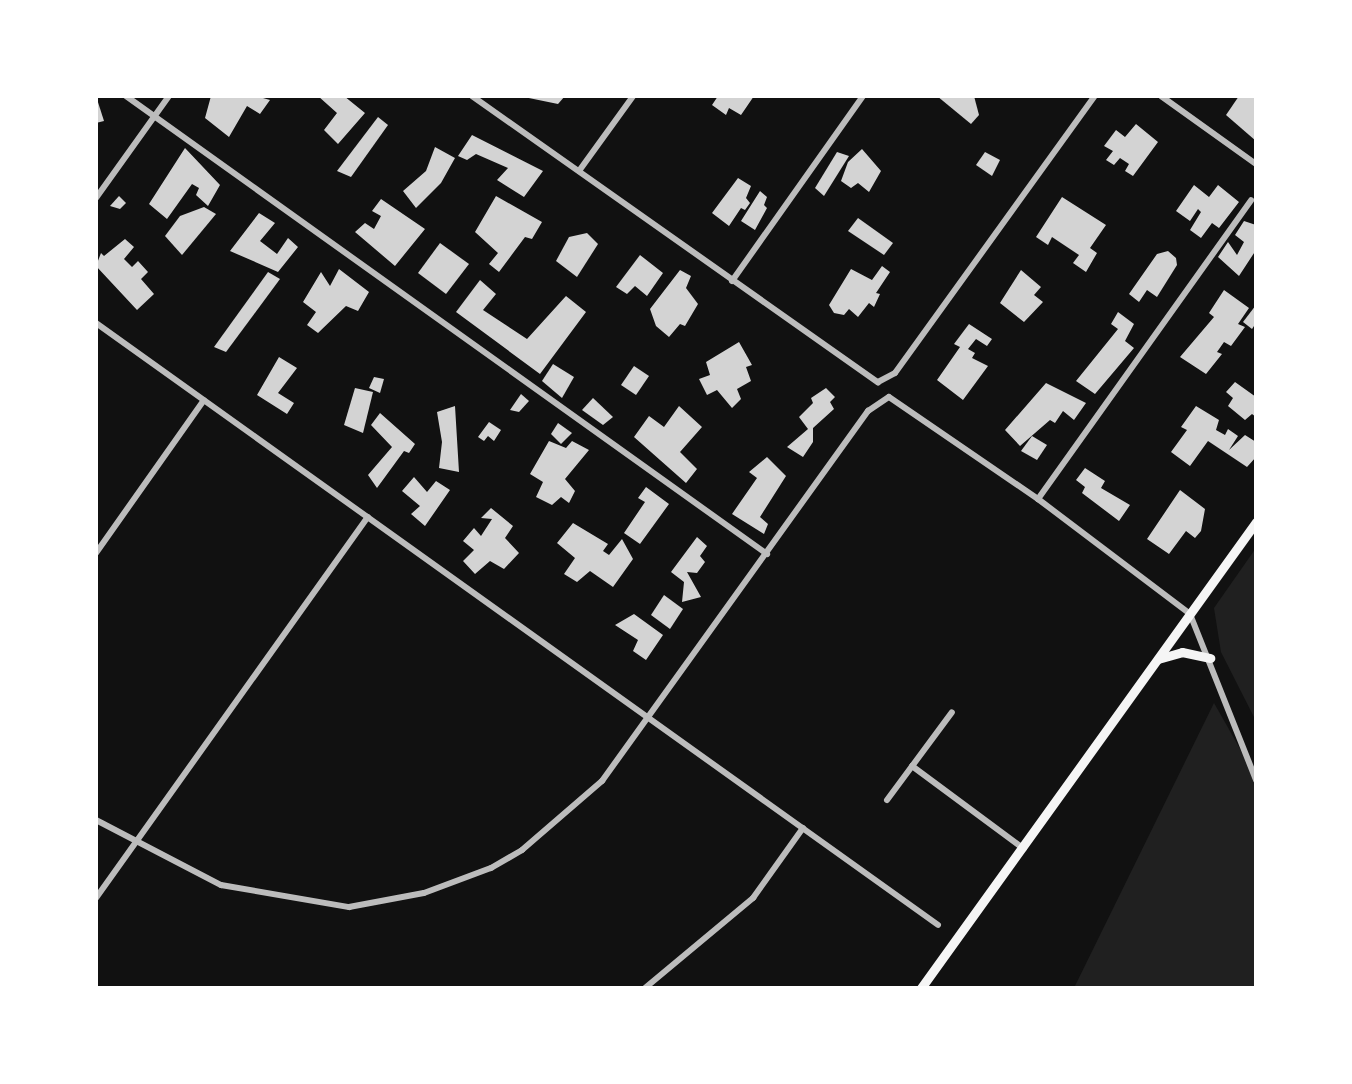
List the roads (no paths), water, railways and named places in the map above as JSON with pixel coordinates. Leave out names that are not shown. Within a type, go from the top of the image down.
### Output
[{"type":"main road","points":[[921,988],[1024,849],[1256,522]]},
{"type":"main road","points":[[1158,659],[1182,652],[1210,658]]},
{"type":"street","points":[[126,96],[767,554]]},
{"type":"street","points":[[96,198],[169,96]]},
{"type":"street","points":[[472,96],[878,382],[895,373],[1095,96]]},
{"type":"street","points":[[579,171],[633,96]]},
{"type":"street","points":[[732,281],[863,96]]},
{"type":"street","points":[[1161,96],[1256,164]]},
{"type":"street","points":[[1038,499],[1251,200]]},
{"type":"street","points":[[96,323],[938,925]]},
{"type":"street","points":[[96,552],[204,400]]},
{"type":"street","points":[[96,820],[138,839],[211,881],[247,893],[349,907],[398,899],[466,881],[522,849],[602,781],[880,400],[900,401],[1038,499],[1190,614],[1210,658],[1256,780]]},
{"type":"street","points":[[96,898],[368,517]]},
{"type":"street","points":[[887,800],[952,712]]},
{"type":"street","points":[[912,766],[1024,849]]},
{"type":"street","points":[[645,988],[753,898],[803,828]]}]
